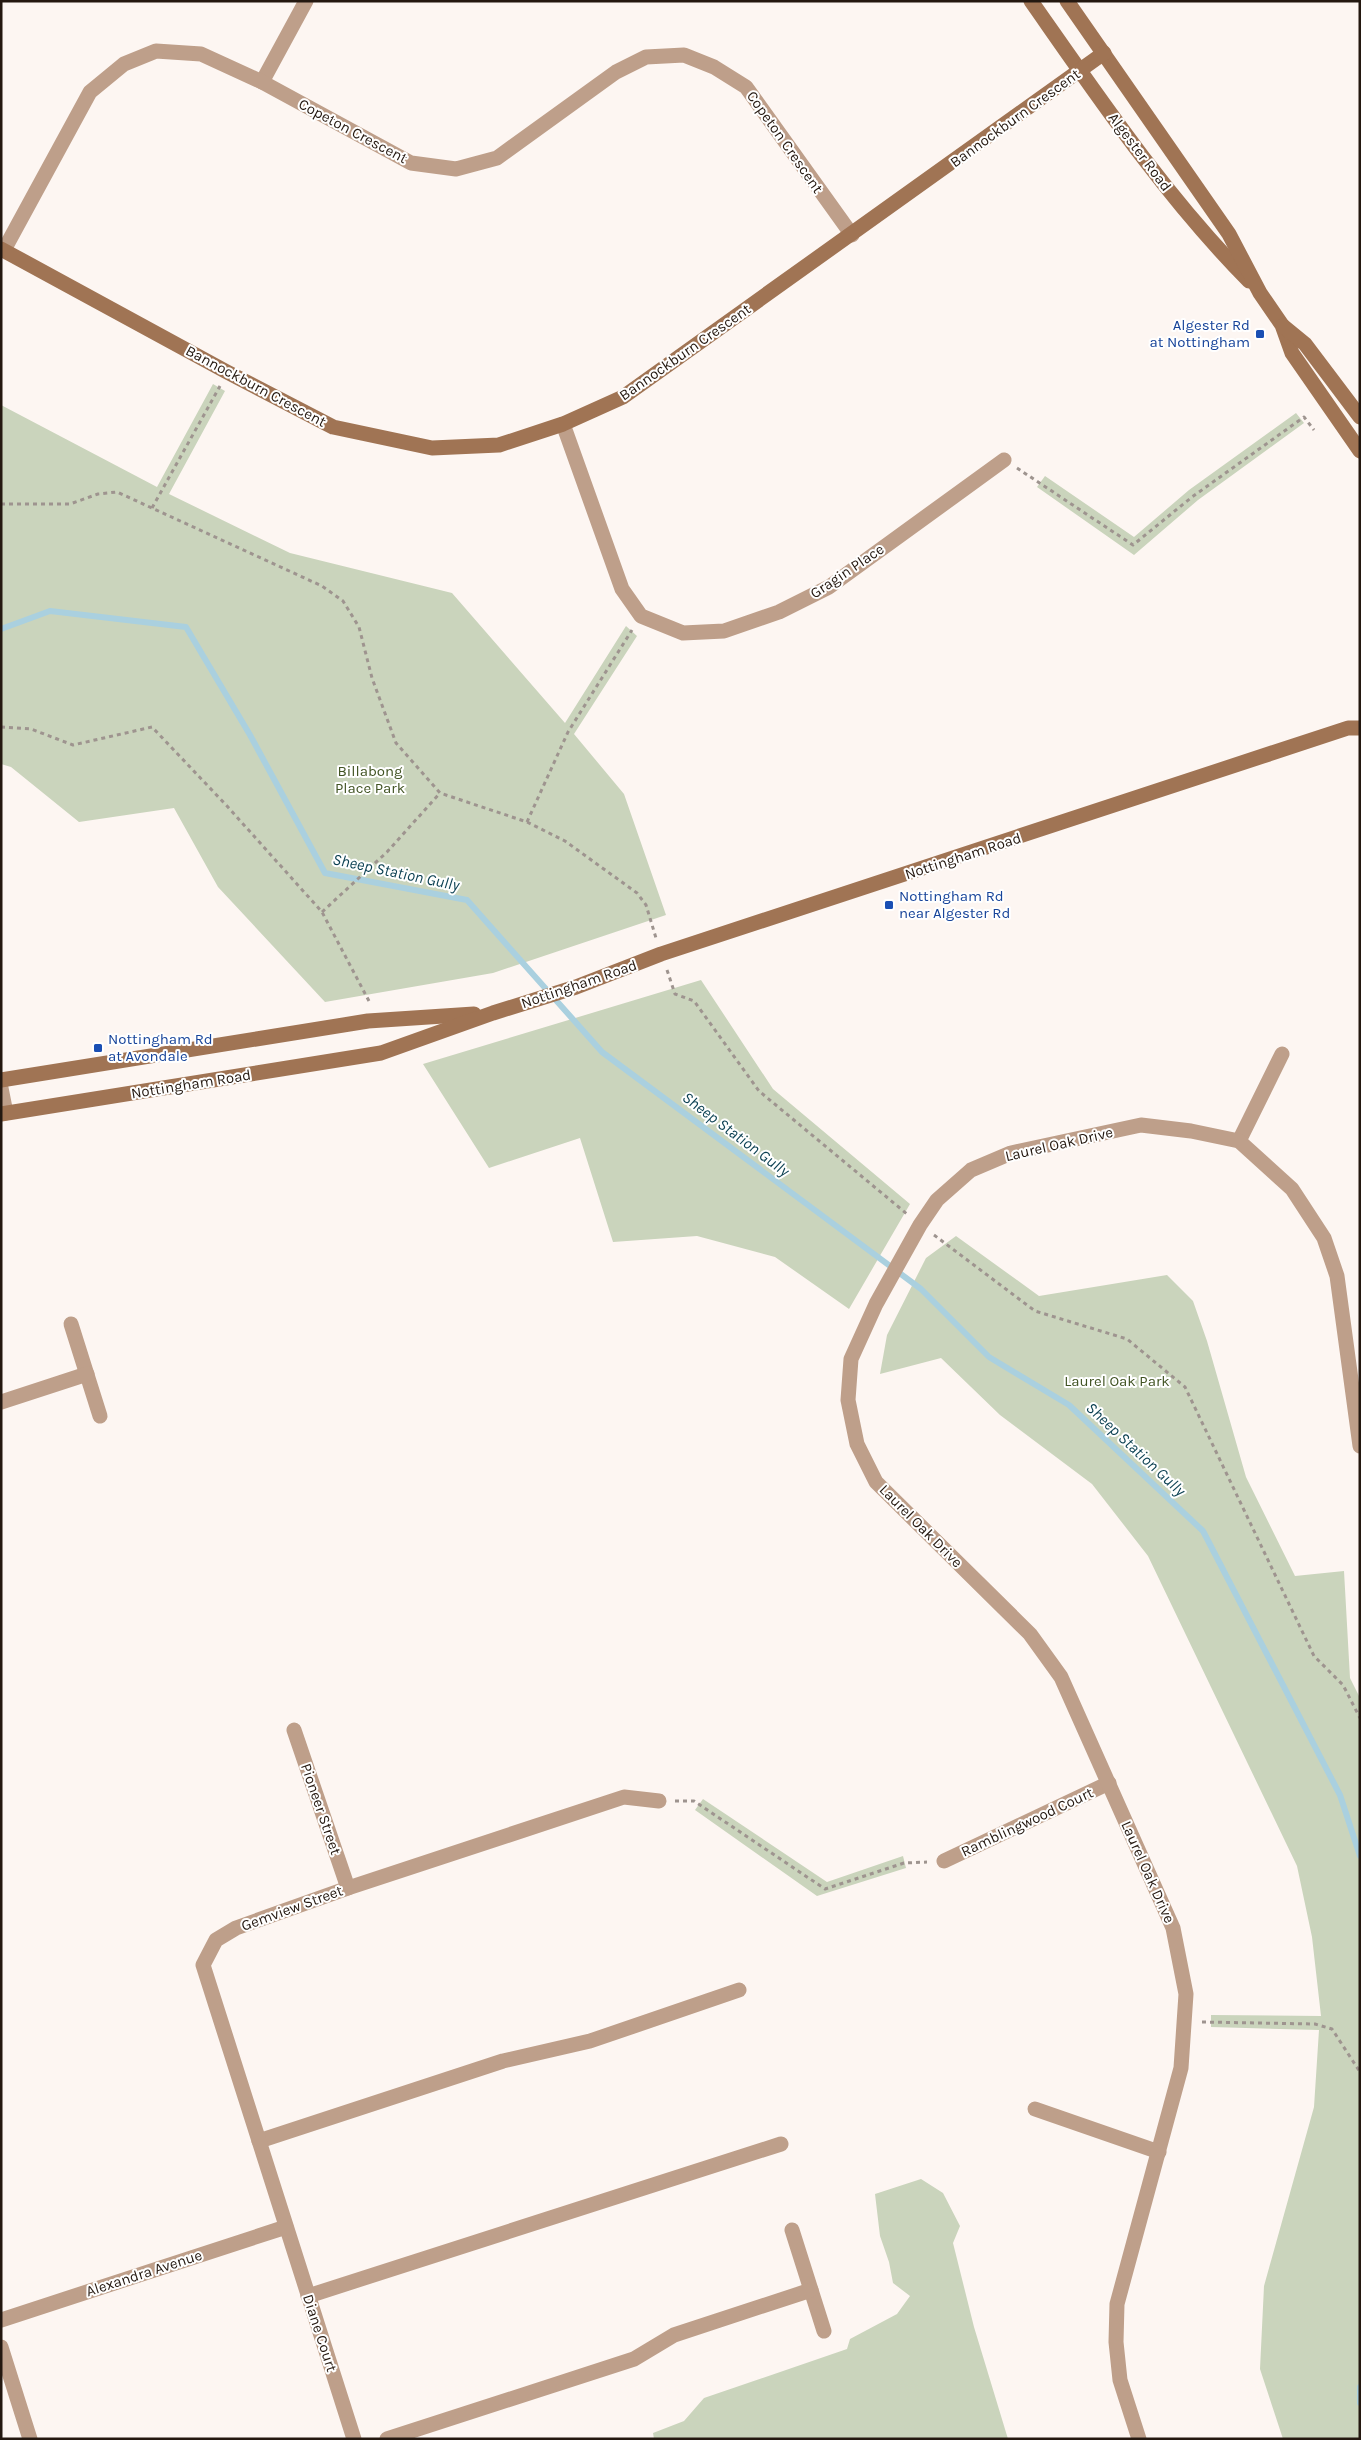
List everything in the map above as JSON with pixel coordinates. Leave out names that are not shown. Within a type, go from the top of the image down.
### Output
[{"type":"street","points":[[262,82],[306,1]]},
{"type":"street","name":"Algester Road","points":[[1030,1],[1154,174],[1214,245],[1260,293]]},
{"type":"street","name":"Algester Road","points":[[1067,1],[1229,234],[1260,293],[1282,325],[1304,344],[1360,417]]},
{"type":"street","name":"Copeton Crescent","points":[[3,249],[90,92],[124,64],[156,51],[201,54],[262,82],[411,163],[456,169],[497,158],[616,72],[646,57],[684,55],[714,67],[746,87],[852,236]]},
{"type":"street","name":"Bannockburn Crescent","points":[[3,249],[227,372],[333,426],[432,448],[499,445],[563,424],[623,397],[852,236],[1104,54]]},
{"type":"street","name":"Algester Road","points":[[1282,325],[1292,353],[1360,451]]},
{"type":"street","points":[[563,424],[622,589],[640,616]]},
{"type":"street","name":"Gragin Place","points":[[640,616],[683,632],[724,630],[779,612],[829,587],[1004,460]]},
{"type":"street","name":"Nottingham Road","points":[[4,1114],[381,1053],[493,1012],[576,987],[661,954],[1356,725]]},
{"type":"street","name":"Nottingham Road","points":[[1,1080],[368,1021],[493,1012]]},
{"type":"street","points":[[1238,1141],[1282,1054]]},
{"type":"street","points":[[1,1088],[4,1114]]},
{"type":"street","name":"Laurel Oak Drive","points":[[1139,2439],[1120,2380],[1116,2342],[1117,2304],[1182,2068],[1186,2022],[1186,1994],[1173,1928],[1062,1677],[1030,1634],[876,1482],[857,1444],[848,1400],[852,1359],[876,1304],[920,1225],[937,1200],[971,1170],[1011,1153],[1141,1125],[1191,1130],[1238,1141],[1292,1188],[1324,1238],[1337,1276],[1360,1446]]},
{"type":"street","points":[[71,1324],[100,1416]]},
{"type":"street","points":[[1,1402],[87,1374]]},
{"type":"street","name":"Pioneer Street","points":[[294,1730],[348,1888]]},
{"type":"street","name":"Ramblingwood Court","points":[[944,1861],[1109,1783]]},
{"type":"street","name":"Gemview Street","points":[[286,2227],[203,1965],[216,1940],[236,1928],[348,1888],[624,1797],[659,1801]]},
{"type":"street","points":[[258,2141],[503,2061],[590,2041],[739,1990]]},
{"type":"street","points":[[1035,2109],[1160,2152]]},
{"type":"street","points":[[308,2296],[781,2144]]},
{"type":"street","name":"Diane Court","points":[[286,2227],[354,2439]]},
{"type":"street","name":"Alexandra Avenue","points":[[1,2320],[286,2227]]},
{"type":"street","points":[[792,2230],[824,2331]]},
{"type":"street","points":[[387,2439],[634,2359],[674,2335],[810,2290]]},
{"type":"street","points":[[1,2347],[8,2391],[30,2439]]},
{"type":"path","points":[[152,508],[227,372]]},
{"type":"path","points":[[1004,460],[1133,546],[1192,496],[1304,417],[1314,430]]},
{"type":"path","points":[[1,504],[70,504],[98,494],[117,492],[322,586],[343,600],[359,628],[372,678],[396,743],[440,793],[527,822],[565,841],[637,893],[646,905],[675,994],[694,1001],[759,1091],[920,1225],[1035,1310],[1127,1340],[1185,1387],[1314,1656],[1343,1685],[1360,1718]]},
{"type":"path","points":[[527,822],[568,732],[640,616]]},
{"type":"path","points":[[1,727],[31,730],[73,745],[152,727],[227,806],[322,912],[370,1004]]},
{"type":"path","points":[[322,912],[387,852],[440,793]]},
{"type":"path","points":[[659,1801],[694,1801],[825,1889],[904,1863],[944,1861]]},
{"type":"path","points":[[1186,2022],[1315,2024],[1332,2029],[1360,2072]]},
{"type":"green space","name":"Billabong Place Park","points":[[213,384],[225,391],[169,494],[290,553],[452,593],[565,723],[626,626],[637,636],[574,734],[624,794],[666,915],[493,973],[325,1002],[218,887],[174,808],[79,822],[11,767],[1,764],[1,405],[157,487]]},
{"type":"green space","points":[[1296,413],[1304,423],[1198,500],[1134,555],[1037,487],[1045,476],[1134,537],[1189,490]]},
{"type":"green space","points":[[701,980],[773,1089],[910,1204],[849,1309],[775,1257],[697,1236],[613,1242],[580,1138],[489,1168],[423,1064]]},
{"type":"green space","name":"Laurel Oak Park","points":[[956,1236],[1039,1296],[1167,1275],[1193,1301],[1207,1341],[1246,1477],[1295,1576],[1344,1571],[1350,1678],[1360,1698],[1360,2439],[1283,2439],[1260,2369],[1264,2286],[1314,2107],[1319,2030],[1211,2027],[1211,2015],[1321,2016],[1312,1937],[1297,1866],[1148,1556],[1092,1484],[1000,1415],[941,1358],[880,1374],[887,1335],[926,1258]]},
{"type":"green space","points":[[703,1799],[827,1882],[903,1856],[906,1868],[817,1896],[695,1810]]},
{"type":"green space","points":[[921,2179],[943,2193],[960,2226],[953,2243],[974,2327],[1008,2439],[654,2439],[653,2433],[684,2421],[704,2398],[847,2349],[850,2339],[897,2314],[910,2296],[893,2283],[889,2262],[880,2236],[875,2194]]},
{"type":"waterway","name":"Sheep Station Gully","points":[[1,629],[50,611],[186,627],[250,735],[325,873],[467,900],[602,1052],[921,1289],[989,1357],[1069,1405],[1203,1531],[1340,1795],[1360,1856]]},
{"type":"waterway","name":"Sheep Station Gully","points":[[1360,2387],[1360,2403]]},
{"type":"place","name":"Algester Rd at Nottingham","points":[[1260,334]]},
{"type":"place","name":"Nottingham Rd near Algester Rd","points":[[889,905]]},
{"type":"place","name":"Nottingham Rd at Avondale","points":[[98,1048]]}]
